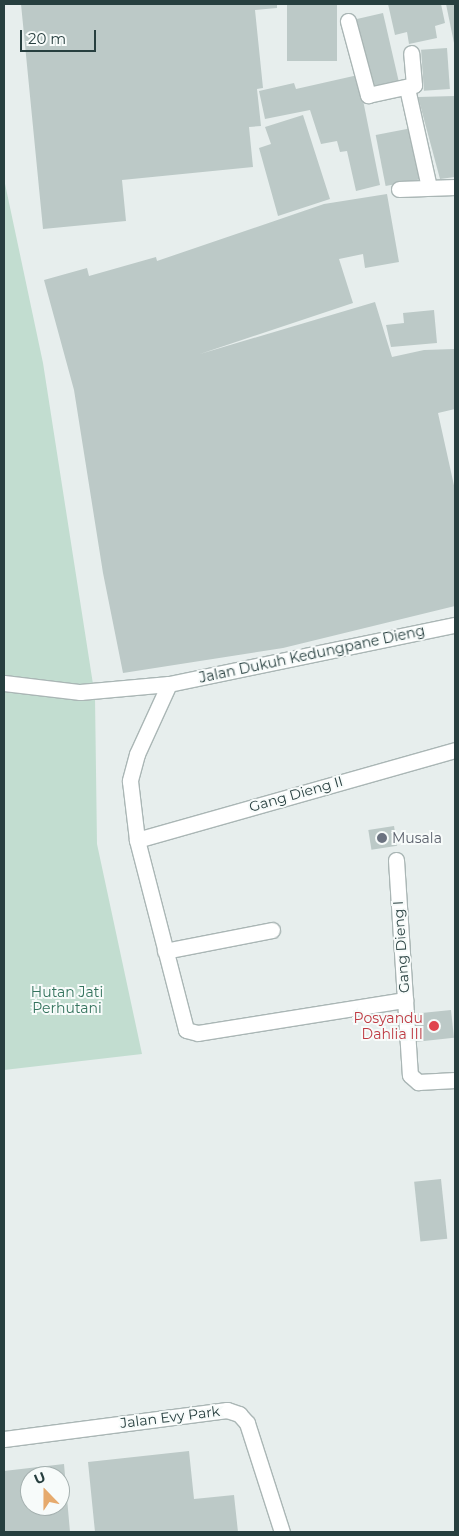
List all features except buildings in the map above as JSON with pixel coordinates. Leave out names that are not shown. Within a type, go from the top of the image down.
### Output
[{"type":"street","points":[[348,21],[365,92],[368,95],[407,88],[416,84],[412,53]]},
{"type":"street","points":[[407,88],[429,187]]},
{"type":"street","points":[[399,190],[455,187]]},
{"type":"street","name":"Jalan Dukuh Kedungpane Dieng","points":[[4,683],[80,692],[168,684],[455,625]]},
{"type":"street","points":[[168,684],[132,768],[131,794],[137,840],[184,1027],[192,1033],[405,1000]]},
{"type":"street","name":"Gang Dieng II","points":[[137,840],[455,750]]},
{"type":"street","name":"Gang Dieng I","points":[[396,860],[412,1078],[418,1082],[455,1080]]},
{"type":"street","points":[[165,951],[272,930]]},
{"type":"street","name":"Jalan Evy Park","points":[[4,1439],[227,1410],[239,1414],[247,1423],[282,1532]]},
{"type":"green space","name":"Hutan Jati Perhutani","points":[[4,179],[43,363],[95,697],[97,844],[142,1054],[4,1070]]},
{"type":"place","name":"Musala","points":[[382,838]]},
{"type":"place","name":"Posyandu Dahlia III","points":[[434,1026]]}]
